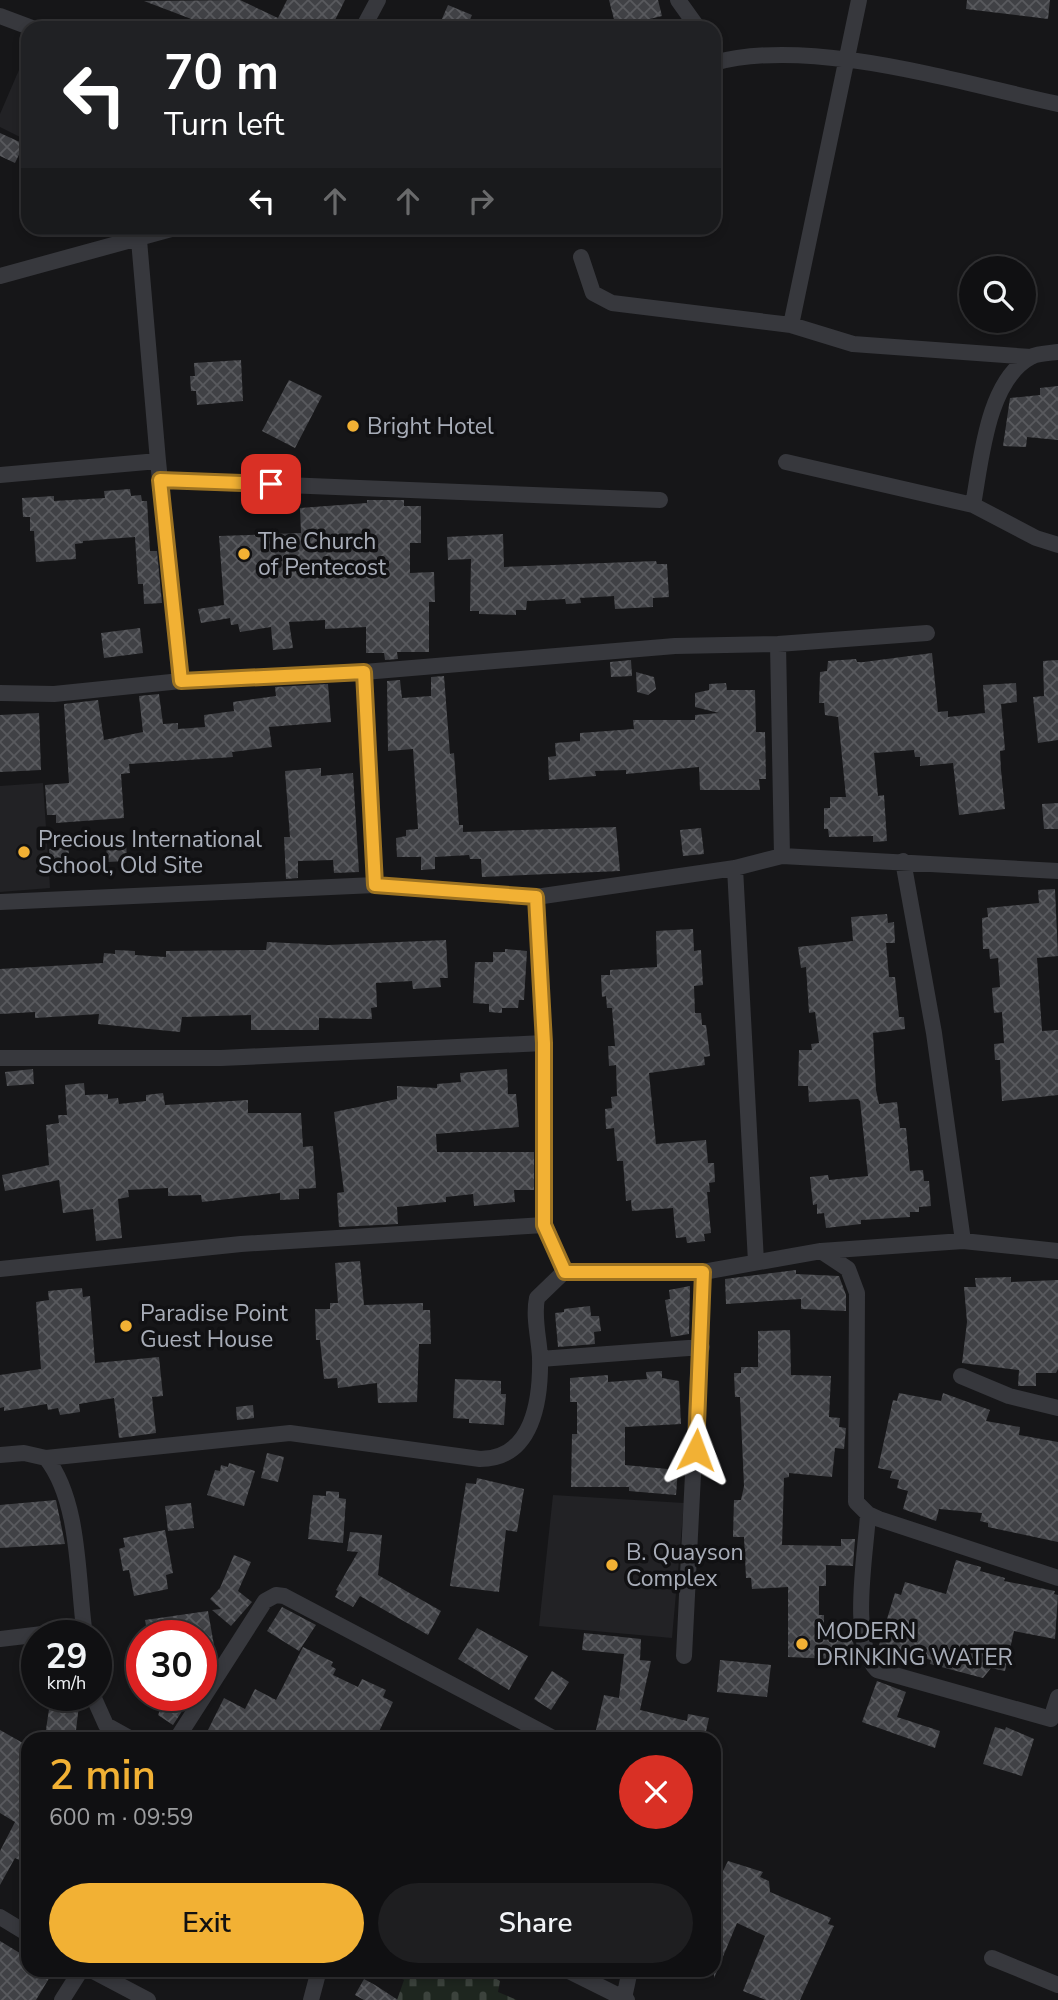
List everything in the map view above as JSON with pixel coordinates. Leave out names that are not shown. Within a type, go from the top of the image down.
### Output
[{"type":"street","points":[[367,21],[378,0]]},
{"type":"street","points":[[678,0],[693,21]]},
{"type":"street","points":[[791,325],[859,0]]},
{"type":"street","points":[[0,16],[21,24]]},
{"type":"street","points":[[721,58],[775,54],[848,59],[1058,104]]},
{"type":"street","points":[[0,276],[154,235]]},
{"type":"street","points":[[139,240],[181,681]]},
{"type":"street","points":[[580,257],[593,292],[612,303],[791,325],[853,344],[1031,357],[1058,352]]},
{"type":"street","points":[[973,505],[991,413],[1007,379],[1031,357]]},
{"type":"street","points":[[0,475],[158,461]]},
{"type":"street","points":[[786,462],[973,505],[1036,538],[1058,545]]},
{"type":"street","points":[[160,480],[660,500]]},
{"type":"street","points":[[0,693],[54,694],[181,681],[364,672],[675,646],[778,644],[927,633]]},
{"type":"street","points":[[778,644],[782,856]]},
{"type":"street","points":[[364,672],[375,885]]},
{"type":"street","points":[[0,902],[375,885],[536,897],[735,868],[782,856],[1058,871]]},
{"type":"street","points":[[903,861],[934,1033],[963,1241]]},
{"type":"street","points":[[735,868],[756,1262]]},
{"type":"street","points":[[536,897],[544,1043],[544,1225],[565,1272]]},
{"type":"street","points":[[0,1058],[221,1058],[544,1043]]},
{"type":"street","points":[[0,1269],[241,1244],[544,1225]]},
{"type":"street","points":[[0,1455],[24,1453],[46,1458],[290,1433],[480,1459],[499,1459],[511,1452],[531,1423],[536,1409],[540,1359],[537,1298],[565,1272],[703,1272],[821,1251],[963,1241],[1058,1251]]},
{"type":"street","points":[[821,1251],[848,1269],[857,1293],[856,1502],[868,1514],[1058,1578]]},
{"type":"street","points":[[684,1656],[702,1347],[703,1272]]},
{"type":"street","points":[[540,1359],[702,1347]]},
{"type":"street","points":[[961,1376],[1009,1396],[1058,1408]]},
{"type":"street","points":[[46,1458],[57,1472],[68,1502],[83,1620]]},
{"type":"street","points":[[868,1514],[861,1631],[863,1645],[877,1670],[1055,1721],[1058,1697]]},
{"type":"street","points":[[181,1732],[265,1601],[276,1595],[284,1596],[542,1732]]},
{"type":"street","points":[[0,1639],[21,1638]]},
{"type":"street","points":[[100,1711],[106,1725],[119,1732]]},
{"type":"street","points":[[0,1917],[21,1930]]},
{"type":"street","points":[[992,1958],[1058,1985]]},
{"type":"street","points":[[62,2000],[77,1977]]},
{"type":"street","points":[[104,1977],[148,2000]]},
{"type":"street","points":[[311,2000],[317,1977]]},
{"type":"street","points":[[581,1977],[625,1999],[630,1977]]},
{"type":"shaded area","points":[[21,65],[21,138],[0,127],[0,114]]},
{"type":"shaded area","name":"Precious International School, Old Site","points":[[43,783],[50,888],[0,892],[0,786]]},
{"type":"shaded area","name":"B. Quayson Complex","points":[[553,1495],[684,1503],[672,1638],[539,1626]]},
{"type":"green space","points":[[398,1977],[493,1977],[500,1981],[498,1992],[517,2000],[397,2000],[404,1980]]},
{"type":"building","points":[[240,0],[278,18],[287,0],[345,0],[334,21],[194,21],[144,1]]},
{"type":"building","points":[[609,0],[658,0],[662,16],[641,21],[614,21]]},
{"type":"building","points":[[967,0],[1050,0],[1048,19],[966,9]]},
{"type":"building","points":[[448,5],[472,15],[469,21],[441,21]]},
{"type":"building","points":[[0,133],[21,143],[21,150],[15,163],[0,156]]},
{"type":"building","points":[[241,360],[243,401],[197,405],[196,391],[191,391],[190,376],[195,376],[194,363]]},
{"type":"building","points":[[289,380],[322,396],[295,448],[262,431]]},
{"type":"building","points":[[1058,386],[1058,440],[1027,437],[1026,447],[1003,446],[1010,398],[1040,395],[1040,388]]},
{"type":"building","points":[[130,489],[131,496],[141,495],[142,501],[147,501],[150,551],[157,551],[162,603],[144,604],[143,584],[138,584],[135,537],[83,541],[75,544],[76,559],[36,562],[34,531],[30,531],[30,517],[23,517],[22,498],[54,496],[54,501],[105,498],[104,491]]},
{"type":"building","points":[[367,500],[404,500],[404,506],[421,506],[421,543],[410,543],[410,573],[434,572],[435,602],[429,602],[429,652],[397,652],[398,659],[385,660],[384,653],[366,653],[366,627],[325,629],[325,620],[289,622],[293,648],[273,650],[271,627],[240,632],[238,624],[231,625],[230,618],[201,623],[198,609],[224,605],[219,536],[301,533],[300,508],[367,503]]},
{"type":"building","points":[[503,534],[504,567],[656,561],[657,564],[667,564],[669,597],[653,598],[653,607],[615,609],[614,596],[580,598],[581,603],[566,604],[565,599],[527,601],[526,610],[516,610],[516,615],[479,614],[479,611],[470,611],[471,559],[448,560],[447,537]]},
{"type":"building","points":[[140,628],[143,653],[104,658],[101,633]]},
{"type":"building","points":[[932,653],[938,712],[948,711],[948,717],[985,713],[983,685],[1016,683],[1017,702],[1001,704],[1005,750],[1000,751],[1005,809],[959,815],[953,763],[920,766],[920,757],[915,757],[914,750],[874,753],[878,796],[884,795],[887,841],[873,842],[873,836],[829,837],[828,829],[824,829],[824,808],[830,808],[830,797],[846,797],[838,717],[825,715],[824,703],[819,703],[820,672],[827,671],[828,661],[856,659],[857,662],[864,662]]},
{"type":"building","points":[[631,660],[632,676],[611,677],[610,662]]},
{"type":"building","points":[[1058,660],[1058,740],[1038,743],[1033,697],[1044,696],[1043,661]]},
{"type":"building","points":[[636,672],[654,677],[656,689],[648,695],[637,692]]},
{"type":"building","points":[[444,676],[450,754],[454,753],[459,825],[463,825],[463,832],[616,827],[620,871],[482,877],[481,859],[470,859],[469,855],[435,857],[435,869],[421,870],[421,857],[397,857],[396,838],[406,836],[406,830],[418,829],[413,749],[388,751],[387,681],[400,680],[402,698],[431,696],[431,677]]},
{"type":"building","points":[[726,683],[727,690],[755,690],[756,732],[765,732],[766,779],[759,779],[760,790],[700,790],[699,767],[626,774],[626,770],[595,771],[596,776],[549,780],[548,757],[556,756],[555,743],[580,741],[580,733],[634,729],[633,720],[695,720],[695,715],[719,713],[695,707],[695,693],[709,690],[709,684]]},
{"type":"building","points":[[328,684],[331,722],[269,727],[272,747],[232,752],[233,757],[129,764],[130,773],[121,774],[124,818],[56,823],[56,815],[47,815],[45,785],[69,783],[64,704],[98,700],[104,740],[143,732],[139,696],[159,694],[163,724],[178,723],[178,729],[205,727],[204,715],[234,711],[233,702],[276,696],[275,687]]},
{"type":"building","points":[[39,713],[41,770],[0,772],[0,715]]},
{"type":"building","points":[[321,768],[321,776],[353,773],[359,872],[334,873],[333,860],[298,861],[298,878],[286,879],[284,837],[290,837],[285,771]]},
{"type":"building","points":[[1058,803],[1058,829],[1044,829],[1042,804]]},
{"type":"building","points":[[701,828],[704,854],[683,856],[680,830]]},
{"type":"building","points":[[126,840],[127,861],[107,862],[106,842]]},
{"type":"building","points":[[68,847],[71,868],[51,871],[49,849]]},
{"type":"building","points":[[1055,889],[1058,956],[1037,958],[1042,1031],[1058,1030],[1058,1095],[1002,1101],[1000,1060],[995,1060],[994,1044],[1004,1043],[1002,1012],[994,1013],[992,988],[1000,987],[998,958],[990,959],[989,949],[983,949],[982,918],[988,917],[987,908],[1039,903],[1038,890]]},
{"type":"building","points":[[887,914],[888,923],[894,922],[895,943],[886,943],[889,977],[895,977],[899,1017],[904,1017],[905,1029],[873,1033],[876,1090],[879,1104],[897,1102],[900,1128],[906,1128],[910,1171],[923,1170],[924,1181],[929,1181],[931,1206],[919,1207],[919,1212],[910,1212],[910,1217],[861,1220],[861,1224],[826,1228],[824,1213],[817,1214],[817,1204],[813,1205],[810,1177],[828,1175],[829,1180],[868,1176],[860,1101],[809,1102],[808,1086],[798,1086],[799,1050],[812,1050],[811,1044],[819,1043],[815,1012],[809,1013],[806,967],[801,968],[798,947],[853,941],[851,917]]},
{"type":"building","points":[[693,929],[694,951],[701,950],[703,985],[694,986],[695,1013],[701,1013],[702,1025],[706,1025],[710,1056],[704,1057],[705,1065],[649,1073],[656,1144],[706,1140],[708,1163],[714,1163],[715,1182],[709,1183],[710,1192],[707,1192],[711,1233],[704,1234],[705,1241],[687,1243],[686,1237],[676,1238],[673,1208],[632,1211],[631,1200],[626,1201],[623,1161],[617,1161],[614,1128],[606,1129],[605,1109],[612,1108],[611,1097],[617,1096],[616,1065],[609,1066],[608,1046],[615,1046],[612,1008],[607,1008],[606,996],[602,997],[601,975],[610,975],[610,970],[657,967],[656,931]]},
{"type":"building","points":[[446,940],[448,978],[440,978],[441,987],[413,989],[412,981],[376,983],[377,1007],[371,1008],[372,1019],[319,1018],[319,1030],[251,1030],[251,1015],[182,1017],[180,1032],[98,1024],[99,1014],[35,1018],[35,1012],[0,1014],[0,969],[103,963],[104,953],[115,954],[115,950],[135,951],[135,955],[166,957],[166,951],[266,950],[267,942],[328,945]]},
{"type":"building","points":[[505,949],[527,951],[524,1000],[519,1000],[518,1008],[502,1008],[502,1013],[489,1012],[489,1004],[473,1003],[475,962],[493,962],[493,952],[505,952]]},
{"type":"building","points":[[33,1069],[34,1084],[7,1086],[5,1072]]},
{"type":"building","points":[[507,1069],[508,1094],[516,1094],[519,1127],[436,1134],[437,1152],[534,1152],[534,1190],[514,1190],[515,1202],[474,1206],[473,1194],[446,1197],[446,1202],[397,1207],[398,1224],[339,1227],[337,1193],[344,1192],[334,1112],[397,1099],[397,1086],[437,1088],[437,1084],[461,1082],[460,1073]]},
{"type":"building","points":[[84,1083],[85,1095],[108,1094],[108,1099],[118,1098],[119,1104],[146,1101],[146,1095],[163,1093],[165,1105],[248,1100],[248,1113],[301,1113],[303,1147],[313,1146],[316,1188],[299,1189],[299,1199],[280,1200],[280,1193],[202,1202],[201,1195],[168,1196],[168,1188],[128,1190],[129,1197],[118,1199],[122,1238],[96,1241],[93,1209],[63,1213],[59,1180],[5,1191],[2,1175],[49,1165],[46,1125],[59,1123],[58,1115],[67,1115],[65,1085]]},
{"type":"building","points":[[360,1261],[364,1305],[423,1303],[423,1310],[430,1310],[431,1344],[419,1344],[417,1402],[378,1403],[377,1383],[338,1388],[337,1378],[324,1379],[320,1340],[316,1340],[315,1309],[330,1309],[330,1303],[338,1303],[335,1263]]},
{"type":"building","points":[[796,1270],[796,1274],[839,1276],[846,1295],[846,1311],[801,1309],[801,1299],[726,1304],[725,1279]]},
{"type":"building","points":[[1011,1277],[1011,1282],[1058,1280],[1058,1369],[1056,1373],[1036,1373],[1036,1386],[1018,1386],[1019,1370],[962,1363],[967,1322],[964,1287],[976,1287],[975,1278]]},
{"type":"building","points":[[690,1286],[689,1334],[671,1337],[665,1300],[670,1299],[669,1290]]},
{"type":"building","points":[[82,1288],[83,1297],[90,1296],[95,1363],[159,1357],[163,1396],[152,1397],[156,1433],[119,1438],[114,1398],[79,1404],[80,1412],[60,1415],[58,1408],[48,1410],[47,1404],[4,1411],[4,1407],[0,1408],[0,1375],[41,1369],[36,1302],[49,1300],[48,1291]]},
{"type":"building","points":[[590,1306],[591,1316],[599,1316],[601,1331],[594,1332],[595,1344],[558,1347],[555,1313],[564,1312],[564,1309]]},
{"type":"building","points":[[790,1330],[791,1375],[831,1376],[829,1417],[840,1418],[839,1427],[846,1428],[844,1449],[835,1448],[832,1477],[789,1473],[789,1477],[784,1478],[782,1545],[841,1546],[841,1539],[855,1539],[853,1566],[826,1565],[826,1586],[819,1586],[819,1615],[824,1615],[824,1634],[852,1635],[856,1660],[788,1657],[788,1587],[752,1589],[751,1578],[746,1578],[744,1537],[733,1537],[734,1500],[741,1500],[744,1486],[740,1397],[735,1397],[734,1373],[741,1373],[741,1367],[758,1367],[758,1331]]},
{"type":"building","points":[[662,1371],[662,1378],[679,1381],[681,1424],[625,1427],[625,1465],[678,1470],[676,1495],[629,1491],[629,1487],[571,1487],[572,1434],[577,1434],[577,1402],[570,1402],[570,1378],[608,1375],[608,1382],[647,1379],[646,1372]]},
{"type":"building","points":[[455,1379],[501,1381],[501,1394],[506,1394],[504,1425],[469,1423],[469,1419],[453,1418]]},
{"type":"building","points":[[899,1393],[941,1401],[943,1393],[990,1410],[986,1421],[1020,1427],[1019,1435],[1058,1442],[1058,1542],[988,1527],[988,1523],[980,1521],[982,1513],[939,1509],[936,1521],[903,1509],[908,1491],[897,1488],[899,1480],[890,1478],[892,1471],[878,1468],[893,1400],[897,1401]]},
{"type":"building","points":[[253,1405],[254,1418],[237,1420],[236,1407]]},
{"type":"building","points":[[267,1453],[284,1457],[278,1482],[261,1478]]},
{"type":"building","points":[[229,1463],[255,1471],[244,1506],[207,1495],[215,1470],[220,1471],[221,1465],[228,1467]]},
{"type":"building","points":[[477,1478],[524,1489],[517,1532],[506,1530],[499,1592],[450,1586],[466,1483],[476,1484]]},
{"type":"building","points":[[326,1491],[339,1492],[339,1498],[346,1499],[343,1543],[308,1539],[313,1495],[326,1496]]},
{"type":"building","points":[[56,1500],[65,1544],[0,1548],[0,1505]]},
{"type":"building","points":[[191,1503],[194,1528],[168,1531],[165,1506]]},
{"type":"building","points":[[165,1530],[173,1573],[166,1575],[168,1589],[134,1596],[129,1570],[123,1571],[119,1549],[125,1547],[123,1538]]},
{"type":"building","points":[[350,1532],[382,1535],[378,1575],[441,1611],[428,1635],[360,1596],[353,1607],[335,1597],[338,1591],[336,1590],[358,1552],[347,1551]]},
{"type":"building","points":[[234,1555],[251,1562],[238,1591],[252,1602],[231,1626],[212,1610],[221,1609],[210,1599],[220,1588]]},
{"type":"building","points":[[956,1560],[981,1567],[980,1571],[1005,1578],[1004,1581],[1055,1591],[1054,1594],[1058,1595],[1055,1639],[1014,1631],[1005,1671],[991,1668],[983,1678],[930,1664],[931,1660],[879,1645],[895,1593],[901,1595],[905,1582],[946,1594]]},
{"type":"building","points":[[282,1607],[316,1625],[299,1651],[267,1631]]},
{"type":"building","points":[[208,1611],[210,1620],[145,1620]]},
{"type":"building","points":[[477,1628],[528,1656],[509,1690],[458,1659]]},
{"type":"building","points":[[584,1633],[641,1639],[640,1660],[651,1661],[640,1710],[687,1721],[688,1714],[709,1718],[706,1732],[596,1730],[604,1695],[619,1698],[624,1654],[582,1650]]},
{"type":"building","points":[[303,1647],[333,1662],[331,1666],[336,1669],[333,1675],[358,1687],[362,1679],[386,1690],[383,1697],[393,1702],[379,1732],[207,1732],[224,1698],[245,1709],[255,1689],[276,1700]]},
{"type":"building","points":[[720,1660],[771,1665],[767,1697],[717,1692]]},
{"type":"building","points":[[552,1671],[569,1682],[551,1710],[534,1699]]},
{"type":"building","points":[[877,1681],[906,1692],[897,1717],[940,1731],[935,1748],[862,1722]]},
{"type":"building","points":[[49,1711],[78,1711],[76,1732],[46,1732]]},
{"type":"building","points":[[160,1711],[182,1711],[173,1725],[158,1715]]},
{"type":"building","points":[[995,1727],[1005,1730],[1006,1727],[1034,1739],[1022,1776],[983,1764]]},
{"type":"building","points":[[0,1730],[21,1742],[21,1861],[15,1858],[0,1885],[0,1851],[15,1822],[0,1813]]},
{"type":"building","points":[[728,1861],[763,1872],[760,1877],[769,1881],[770,1892],[831,1918],[828,1924],[834,1926],[800,2000],[766,2000],[743,1991],[765,1936],[737,1923],[721,1961],[721,1875]]},
{"type":"building","points":[[0,1941],[21,1954],[21,1977],[50,1977],[36,2000],[0,2000]]},
{"type":"building","points":[[364,1979],[398,2000],[364,2000],[355,1995]]},
{"type":"place","name":"Bright Hotel","points":[[353,426]]},
{"type":"place","name":"The Church of Pentecost","points":[[244,554]]},
{"type":"place","name":"Precious International School, Old Site","points":[[24,852]]},
{"type":"place","name":"Paradise Point Guest House","points":[[126,1326]]},
{"type":"place","name":"B. Quayson Complex","points":[[612,1565]]},
{"type":"place","name":"MODERN DRINKING WATER","points":[[802,1644]]},
{"type":"route","points":[[271,484],[160,480],[181,681],[364,672],[375,885],[536,897],[544,1043],[544,1225],[565,1272],[703,1272],[696,1450]]}]
